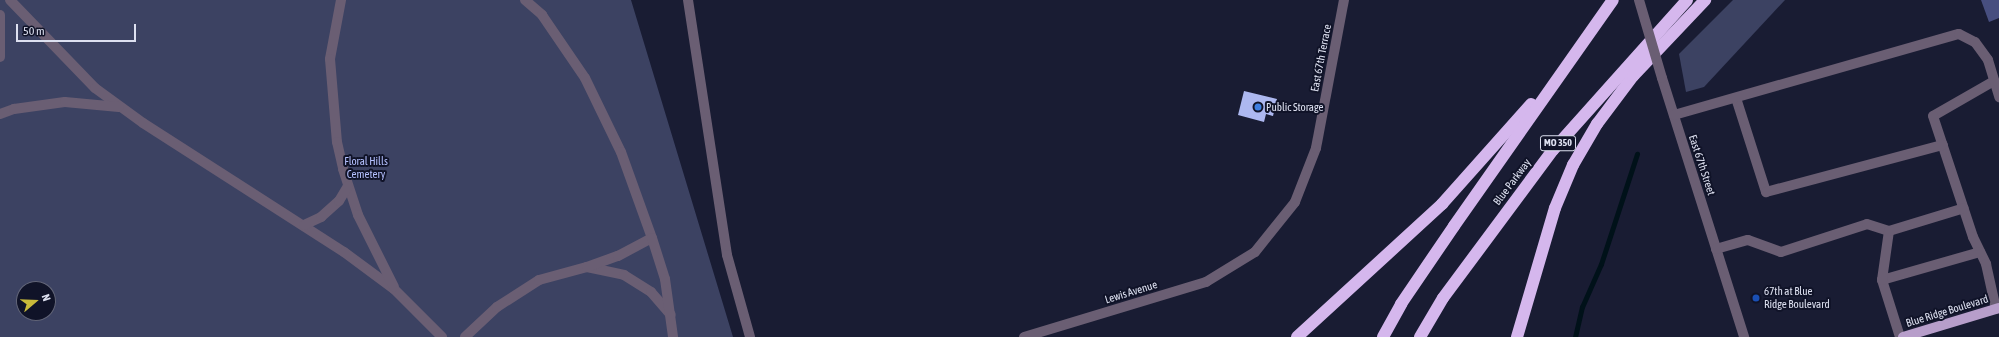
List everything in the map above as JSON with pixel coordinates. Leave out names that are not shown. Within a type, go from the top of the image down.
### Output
[{"type":"highway","name":"Blue Parkway","points":[[1383,337],[1401,304],[1612,0]]},
{"type":"highway","name":"Blue Parkway","points":[[1420,337],[1443,298],[1553,150],[1687,0]]},
{"type":"highway","points":[[1517,337],[1555,208],[1573,165],[1597,124],[1633,76],[1705,0]]},
{"type":"highway","points":[[1297,337],[1442,204],[1575,52]]},
{"type":"main road","name":"Blue Ridge Boulevard","points":[[1902,337],[1997,308]]},
{"type":"street","points":[[10,0],[95,88],[121,107],[304,225],[394,289],[442,337]]},
{"type":"street","points":[[341,0],[330,59],[337,142],[348,186],[358,215],[394,289]]},
{"type":"street","points":[[525,0],[542,15],[585,78],[621,152],[665,279],[672,315],[673,337]]},
{"type":"street","points":[[688,0],[727,255],[750,337]]},
{"type":"street","name":"East 67th Terrace","points":[[1241,263],[1255,252],[1296,202],[1316,148],[1344,0]]},
{"type":"street","name":"East 67th Street","points":[[1639,0],[1662,78],[1744,337]]},
{"type":"street","points":[[0,15],[0,56]]},
{"type":"street","points":[[1674,115],[1959,34],[1975,42],[1988,60],[1999,96]]},
{"type":"street","points":[[1994,81],[1934,116],[1964,208],[1986,264],[1997,308]]},
{"type":"street","points":[[1736,98],[1766,192],[1943,145]]},
{"type":"street","points":[[0,114],[34,105],[65,102],[121,107]]},
{"type":"street","points":[[304,225],[321,217],[340,201],[348,186]]},
{"type":"street","points":[[1716,249],[1748,240],[1781,252],[1867,224],[1889,231],[1964,208]]},
{"type":"street","points":[[1889,231],[1882,280],[1902,337]]},
{"type":"street","points":[[465,337],[497,307],[539,280],[587,267],[618,256],[652,238]]},
{"type":"street","points":[[1882,280],[1980,252]]},
{"type":"street","name":"Lewis Avenue","points":[[1024,337],[1206,282],[1241,263]]},
{"type":"street","points":[[587,267],[624,275],[651,292],[672,315]]},
{"type":"green space","name":"Floral Hills Cemetery","points":[[0,0],[631,0],[733,337],[0,337]]},
{"type":"green space","points":[[1733,0],[1785,0],[1704,87],[1686,92],[1679,54]]},
{"type":"shaded area","points":[[1981,0],[1999,0],[1999,18],[1989,22]]},
{"type":"building","name":"Public Storage","points":[[1244,91],[1277,99],[1273,116],[1266,114],[1264,122],[1238,115]]},
{"type":"waterway","points":[[1575,337],[1582,307],[1601,264],[1637,154]]},
{"type":"place","name":"Public Storage","points":[[1258,107]]},
{"type":"place","name":"67th at Blue Ridge Boulevard","points":[[1756,298]]}]
